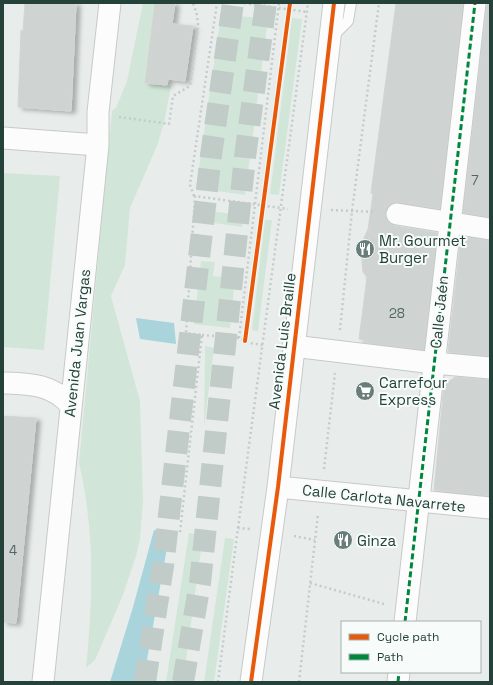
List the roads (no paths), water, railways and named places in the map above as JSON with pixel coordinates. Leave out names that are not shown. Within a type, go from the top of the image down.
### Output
[{"type":"street","name":"Avenida Juan Vargas","points":[[43,682],[98,145],[98,112],[110,3]]},
{"type":"street","name":"Avenida Luis Braille","points":[[251,682],[278,487],[293,346],[334,3]]},
{"type":"street","name":"Calle Jaén","points":[[405,621],[434,363],[434,348],[450,222],[474,3]]},
{"type":"street","points":[[3,138],[98,145]]},
{"type":"street","points":[[397,214],[490,228]]},
{"type":"street","points":[[293,346],[434,363],[490,368]]},
{"type":"street","points":[[3,383],[50,389],[62,395],[71,406]]},
{"type":"street","name":"Calle Carlota Navarrete","points":[[278,487],[490,508]]},
{"type":"lane","points":[[330,40],[348,21],[351,3]]},
{"type":"water","points":[[136,318],[174,323],[176,344],[140,339]]},
{"type":"water","points":[[154,530],[170,531],[143,682],[110,682],[133,607]]},
{"type":"tunnel","points":[[145,682],[163,566],[211,155],[233,3]]},
{"type":"tunnel","points":[[183,682],[200,583],[245,157],[266,3]]},
{"type":"place","name":"Mr. Gourmet Burger","points":[[365,249]]},
{"type":"place","name":"Carrefour Express","points":[[365,391]]},
{"type":"place","name":"Ginza","points":[[343,540]]}]
